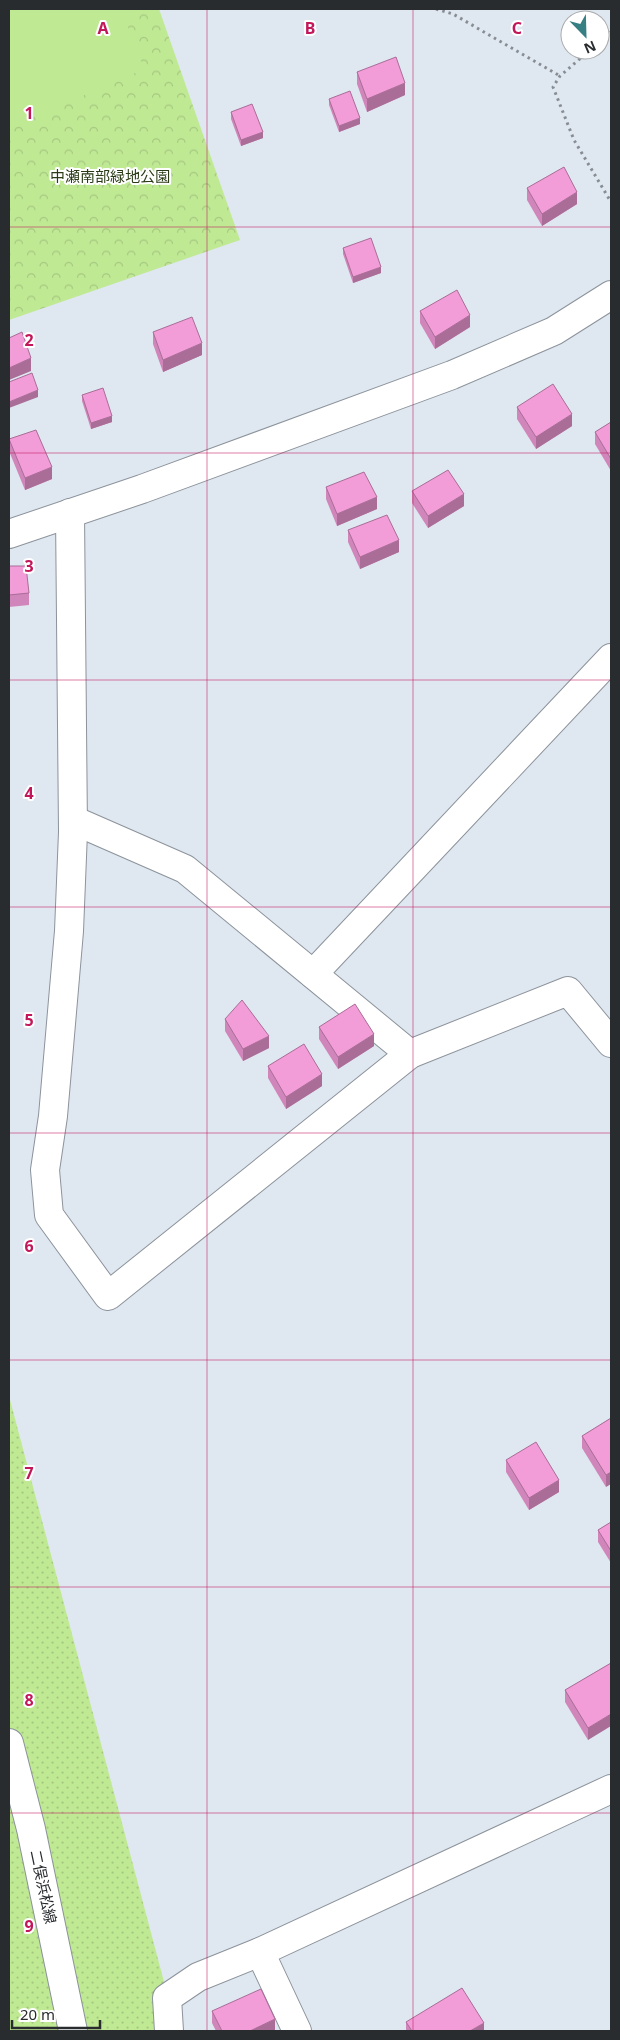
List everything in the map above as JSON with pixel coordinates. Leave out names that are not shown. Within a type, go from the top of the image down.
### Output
[{"type":"street","points":[[9,534],[151,486],[452,375],[554,331],[611,295]]},
{"type":"street","points":[[70,513],[72,820],[69,931],[53,1116],[45,1170],[49,1216],[108,1296],[410,1054],[568,991],[611,1044]]},
{"type":"street","points":[[313,974],[611,658]]},
{"type":"street","points":[[72,820],[185,869],[410,1054]]},
{"type":"street","name":"二俣浜松線","points":[[9,1743],[31,1829],[73,2031]]},
{"type":"street","points":[[169,2031],[167,1998],[198,1976],[260,1952],[611,1789]]},
{"type":"street","points":[[260,1952],[297,2031]]},
{"type":"path","points":[[436,9],[453,14],[560,76]]},
{"type":"path","points":[[578,60],[560,76],[553,88],[574,140],[611,202]]},
{"type":"green space","name":"中瀬南部緑地公園","points":[[9,9],[159,9],[240,240],[9,320]]},
{"type":"green space","points":[[9,9],[121,9],[144,69],[9,128]]},
{"type":"green space","points":[[9,1396],[177,2031],[9,2031]]},
{"type":"building","points":[[396,57],[405,83],[367,99],[357,72]]},
{"type":"building","points":[[350,91],[360,118],[339,126],[329,99]]},
{"type":"building","points":[[252,104],[263,132],[241,140],[231,112]]},
{"type":"building","points":[[564,167],[577,192],[542,214],[527,188]]},
{"type":"building","points":[[371,238],[381,267],[353,277],[343,248]]},
{"type":"building","points":[[457,290],[470,315],[435,337],[420,311]]},
{"type":"building","points":[[192,317],[202,343],[163,360],[153,332]]},
{"type":"building","points":[[22,332],[31,358],[9,368],[9,338]]},
{"type":"building","points":[[32,373],[38,390],[9,402],[9,382]]},
{"type":"building","points":[[553,384],[572,414],[536,437],[517,407]]},
{"type":"building","points":[[103,388],[112,416],[91,423],[82,395]]},
{"type":"building","points":[[611,422],[611,459],[595,432]]},
{"type":"building","points":[[36,430],[52,467],[25,478],[9,439]]},
{"type":"building","points":[[448,470],[464,494],[428,516],[412,491]]},
{"type":"building","points":[[364,472],[377,497],[337,514],[326,487]]},
{"type":"building","points":[[387,515],[399,540],[360,557],[348,530]]},
{"type":"building","points":[[9,566],[26,566],[29,593],[9,595]]},
{"type":"building","points":[[242,1000],[269,1036],[243,1049],[225,1019]]},
{"type":"building","points":[[355,1004],[374,1034],[338,1057],[319,1027]]},
{"type":"building","points":[[304,1044],[322,1074],[286,1097],[268,1066]]},
{"type":"building","points":[[611,1418],[611,1472],[606,1475],[582,1436]]},
{"type":"building","points":[[536,1442],[559,1480],[529,1498],[506,1460]]},
{"type":"building","points":[[611,1522],[611,1551],[598,1530]]},
{"type":"building","points":[[611,1663],[611,1714],[588,1728],[565,1690]]},
{"type":"building","points":[[462,1988],[484,2023],[470,2031],[412,2031],[406,2022]]},
{"type":"building","points":[[261,1989],[275,2019],[250,2031],[222,2031],[212,2011]]}]
